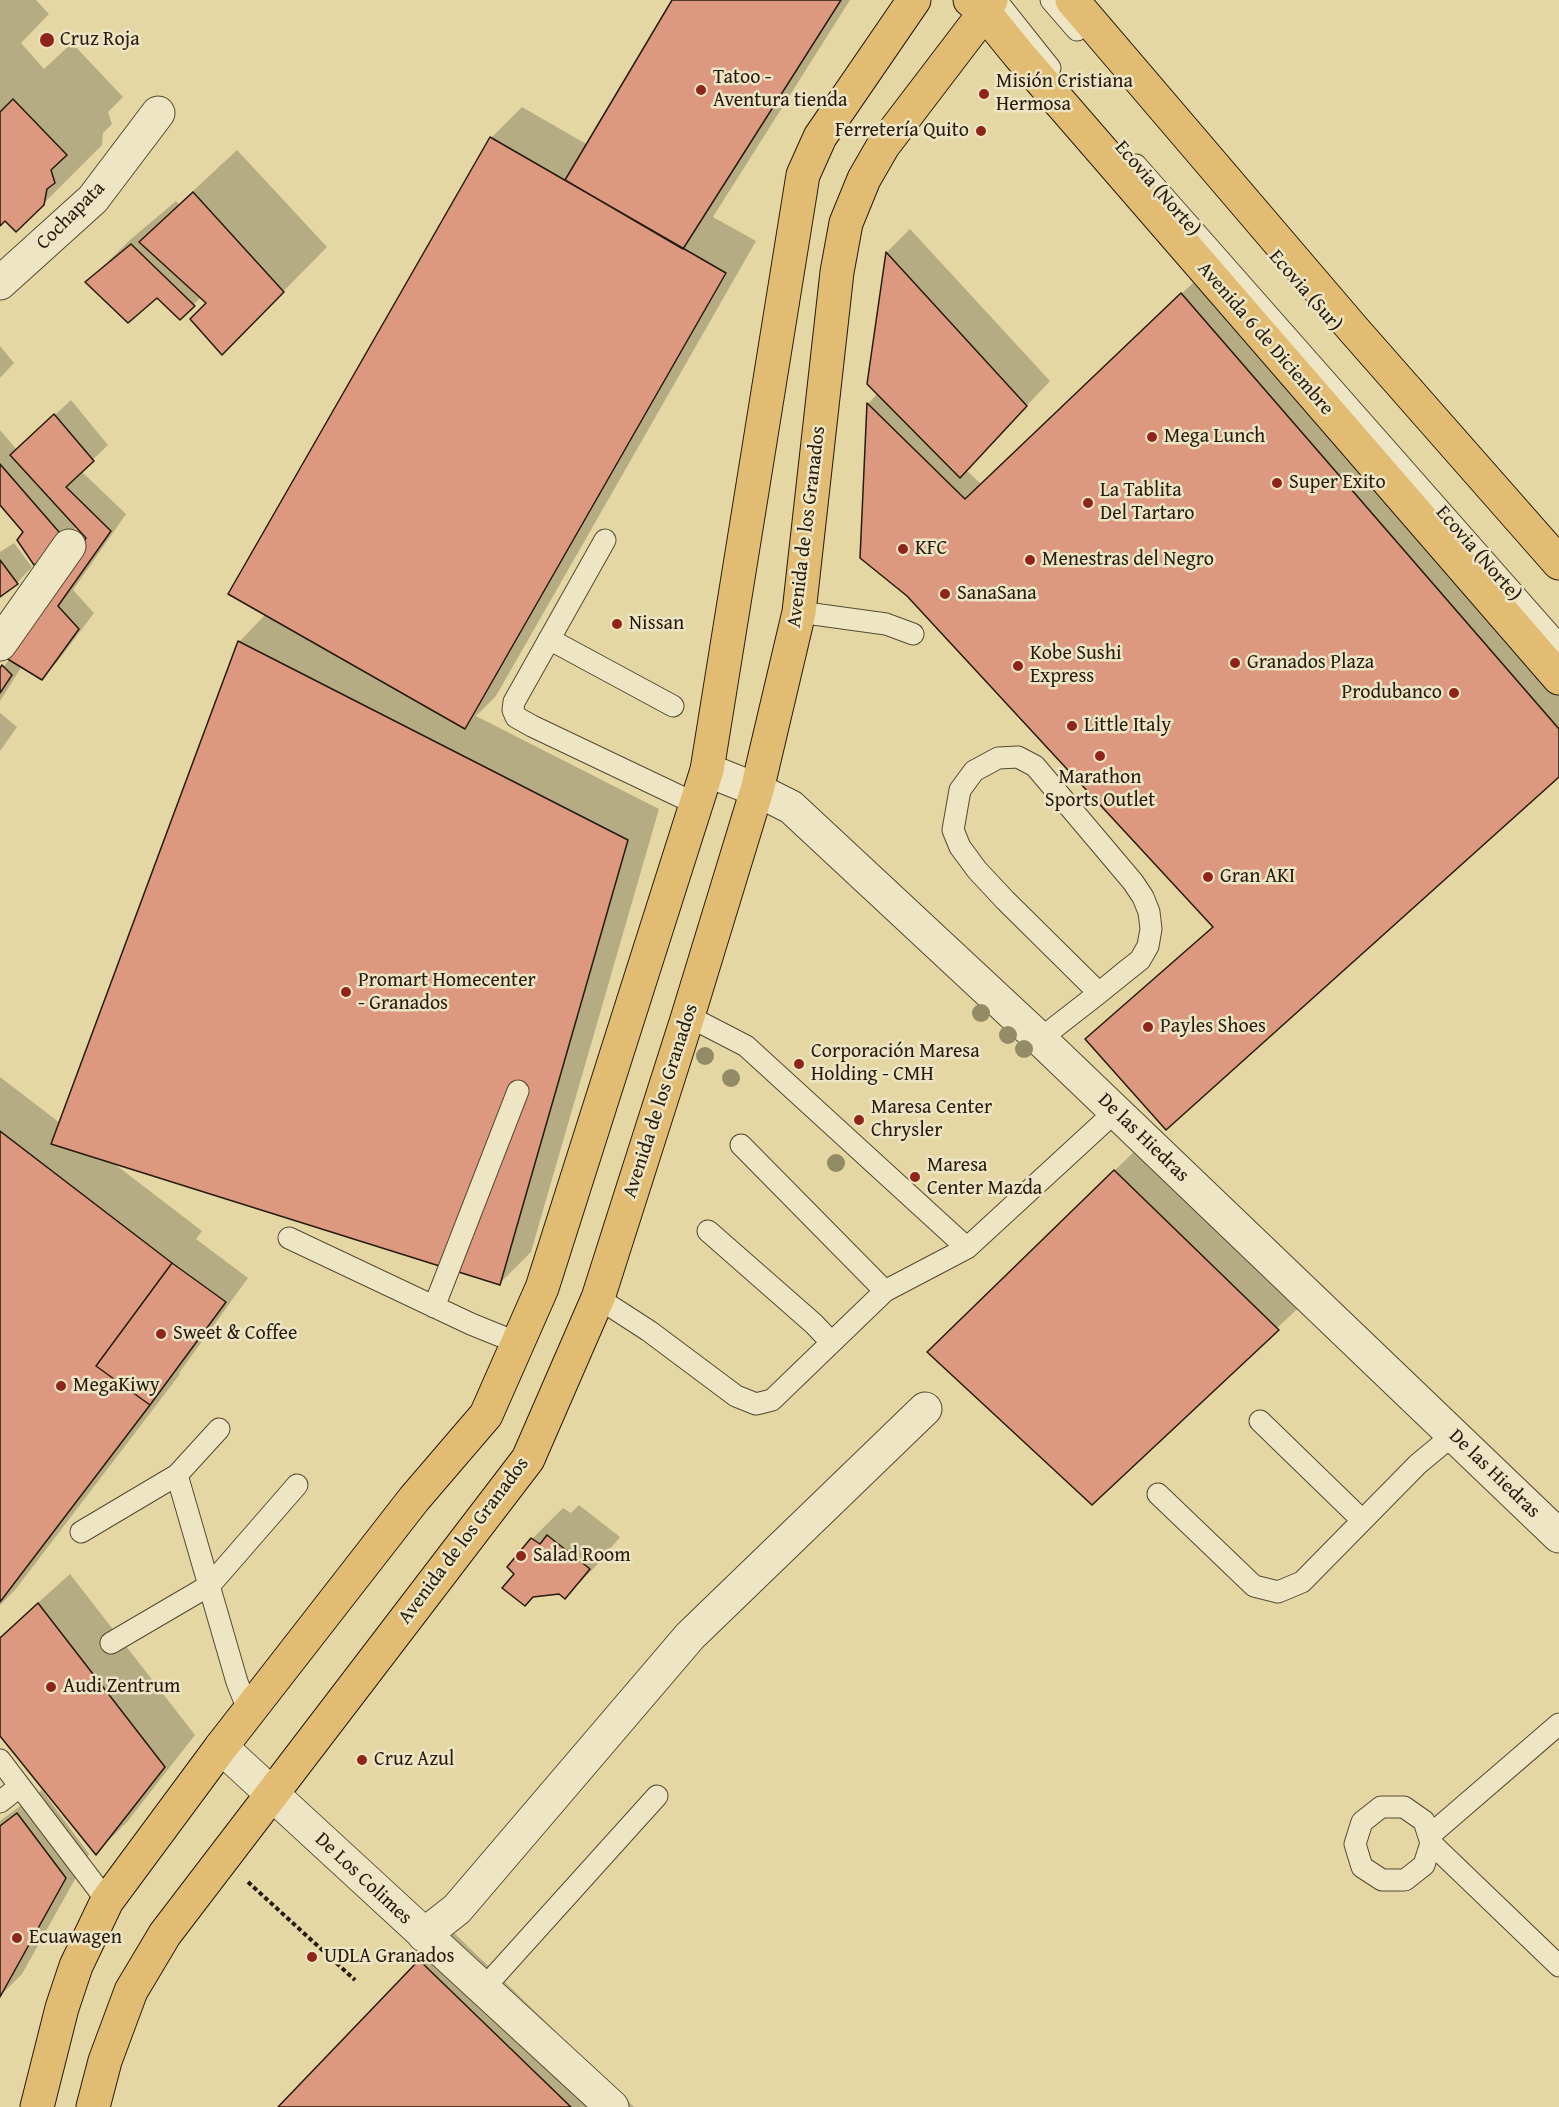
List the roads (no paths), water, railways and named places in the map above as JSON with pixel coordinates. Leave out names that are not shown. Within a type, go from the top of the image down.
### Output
[{"type":"main road","points":[[37,2107],[62,2008],[73,1976],[107,1901],[221,1748],[414,1499],[486,1415],[542,1288],[707,770],[803,175],[820,137],[914,0]]},
{"type":"main road","points":[[1072,0],[1354,330],[1553,546]]},
{"type":"main road","name":"Avenida de los Granados","points":[[93,2107],[105,2061],[130,1991],[165,1934],[528,1459],[598,1298],[688,1016],[756,790],[799,612],[837,272],[846,224],[864,179],[883,146],[985,3]]},
{"type":"main road","name":"Avenida 6 de Diciembre","points":[[985,3],[1559,678]]},
{"type":"street","name":"Cochapata","points":[[0,283],[93,199],[158,114]]},
{"type":"street","points":[[0,644],[69,546]]},
{"type":"street","name":"De las Hiedras","points":[[707,770],[791,807],[1040,1039],[1559,1536]]},
{"type":"street","points":[[424,1935],[457,1909],[690,1636],[925,1408]]},
{"type":"street","name":"De Los Colimes","points":[[221,1748],[612,2107]]},
{"type":"lane","name":"Ecovia (Sur)","points":[[1051,0],[1559,581]]},
{"type":"lane","name":"Ecovia (Norte)","points":[[985,3],[1056,75],[1559,645]]},
{"type":"lane","points":[[606,540],[514,702],[513,710],[516,717],[532,726],[696,804]]},
{"type":"lane","points":[[799,612],[886,624],[914,634]]},
{"type":"lane","points":[[549,639],[673,706]]},
{"type":"lane","points":[[1040,1039],[1099,993],[1140,960],[1148,946],[1151,929],[1149,912],[1133,882],[1035,766],[1018,757],[998,758],[974,771],[960,790],[953,830],[960,847],[977,870],[1005,900],[1099,993]]},
{"type":"lane","points":[[688,1016],[746,1046],[968,1248]]},
{"type":"lane","points":[[434,1307],[518,1091]]},
{"type":"lane","points":[[598,1298],[649,1331],[736,1396],[756,1404],[772,1400],[885,1291],[968,1248],[1116,1112]]},
{"type":"lane","points":[[741,1145],[885,1291]]},
{"type":"lane","points":[[708,1231],[814,1324],[831,1342]]},
{"type":"lane","points":[[288,1238],[434,1307],[518,1343]]},
{"type":"lane","points":[[1260,1421],[1362,1520]]},
{"type":"lane","points":[[81,1532],[177,1475],[219,1429]]},
{"type":"lane","points":[[1158,1494],[1254,1586],[1278,1592],[1302,1582],[1418,1464],[1454,1435]]},
{"type":"lane","points":[[177,1475],[237,1682],[249,1712]]},
{"type":"lane","points":[[111,1643],[210,1585],[297,1485]]},
{"type":"lane","points":[[1559,1724],[1430,1840],[1559,1966]]},
{"type":"lane","points":[[0,1760],[107,1901]]},
{"type":"lane","points":[[0,1802],[19,1787]]},
{"type":"lane","points":[[483,1989],[657,1796]]},
{"type":"place","name":"Cruz Roja","points":[[47,40]]},
{"type":"place","name":"Tatoo - Aventura tienda","points":[[701,90]]},
{"type":"place","name":"Misión Cristiana Hermosa","points":[[984,94]]},
{"type":"place","name":"Ferretería Quito","points":[[981,131]]},
{"type":"place","name":"Mega Lunch","points":[[1152,437]]},
{"type":"place","name":"Super Exito","points":[[1277,483]]},
{"type":"place","name":"La Tablita Del Tartaro","points":[[1088,503]]},
{"type":"place","name":"KFC","points":[[903,549]]},
{"type":"place","name":"Menestras del Negro","points":[[1030,560]]},
{"type":"place","name":"SanaSana","points":[[945,594]]},
{"type":"place","name":"Nissan","points":[[617,624]]},
{"type":"place","name":"Granados Plaza","points":[[1235,663]]},
{"type":"place","name":"Kobe Sushi Express","points":[[1018,666]]},
{"type":"place","name":"Produbanco","points":[[1454,693]]},
{"type":"place","name":"Little Italy","points":[[1072,726]]},
{"type":"place","name":"Marathon Sports Outlet","points":[[1100,756]]},
{"type":"place","name":"Gran AKI","points":[[1208,877]]},
{"type":"place","name":"Promart Homecenter - Granados","points":[[346,992]]},
{"type":"place","name":"Payles Shoes","points":[[1148,1027]]},
{"type":"place","name":"Corporación Maresa Holding - CMH","points":[[799,1064]]},
{"type":"place","name":"Maresa Center Chrysler","points":[[859,1120]]},
{"type":"place","name":"Maresa Center Mazda","points":[[915,1177]]},
{"type":"place","name":"Sweet & Coffee","points":[[161,1334]]},
{"type":"place","name":"MegaKiwy","points":[[61,1386]]},
{"type":"place","name":"Salad Room","points":[[521,1556]]},
{"type":"place","name":"Audi Zentrum","points":[[51,1687]]},
{"type":"place","name":"Cruz Azul","points":[[362,1760]]},
{"type":"place","name":"Ecuawagen","points":[[17,1938]]},
{"type":"place","name":"UDLA Granados","points":[[312,1957]]}]
